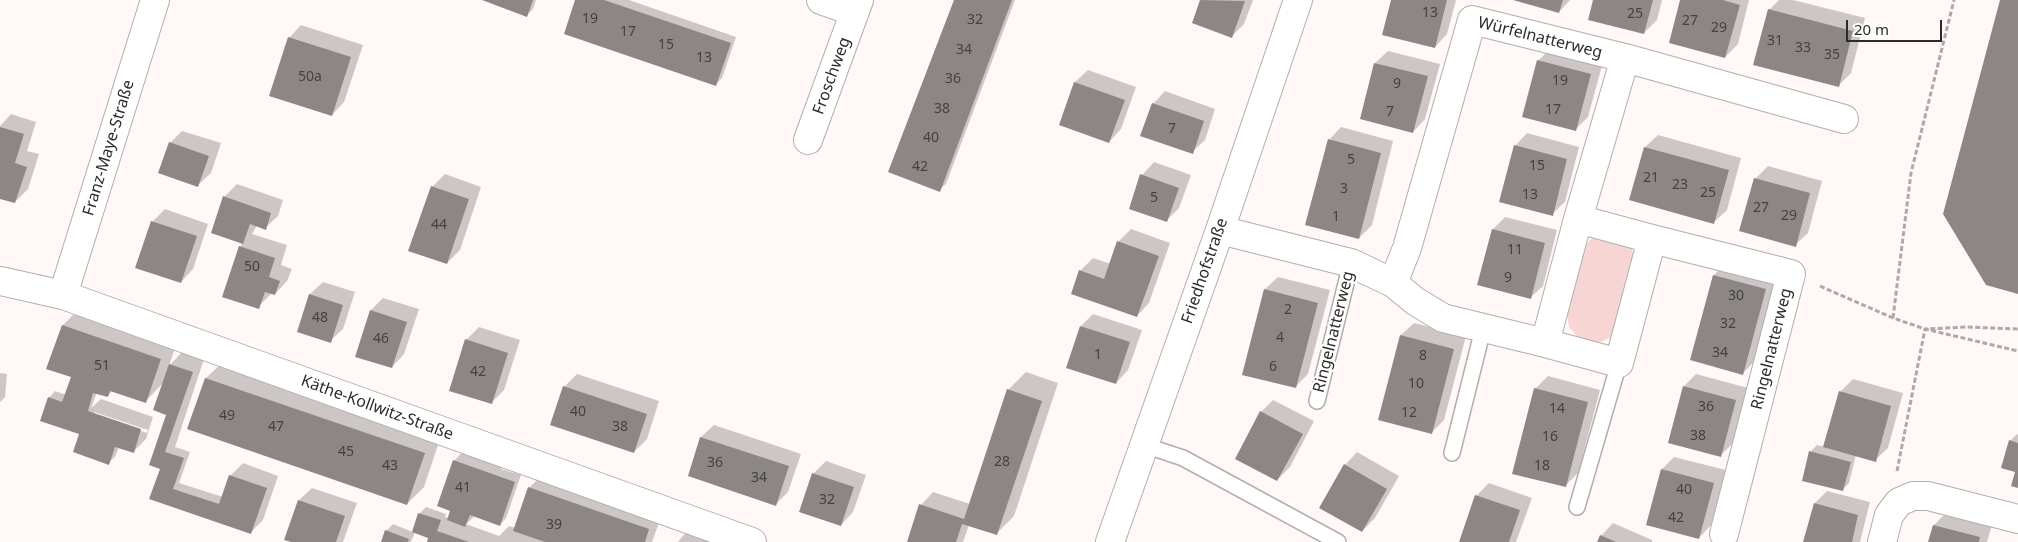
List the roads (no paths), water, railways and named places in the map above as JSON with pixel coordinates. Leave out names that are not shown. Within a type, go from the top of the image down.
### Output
[{"type":"street","name":"Franz-Maye-Straße","points":[[63,295],[154,0]]},
{"type":"street","name":"Froschweg","points":[[808,140],[857,6],[821,0]]},
{"type":"street","name":"Friedhofstraße","points":[[1110,542],[1220,230],[1298,0]]},
{"type":"street","name":"Würfelnatterweg","points":[[1393,283],[1407,248],[1472,20],[1625,58],[1844,119]]},
{"type":"street","points":[[1545,343],[1578,219],[1625,58]]},
{"type":"street","name":"Ringelnatterweg","points":[[1578,219],[1791,274],[1724,534]]},
{"type":"street","name":"Ringelnatterweg","points":[[1220,230],[1351,263],[1393,283],[1415,301],[1443,318],[1619,363]]},
{"type":"street","points":[[1619,363],[1652,239]]},
{"type":"street","name":"Käthe-Kollwitz-Straße","points":[[0,281],[63,295],[752,542]]},
{"type":"street","points":[[1882,542],[1888,515],[1899,502],[1913,496],[1928,496],[2018,519]]},
{"type":"lane","name":"Ringelnatterweg","points":[[1317,401],[1351,263]]},
{"type":"lane","points":[[1452,453],[1483,329]]},
{"type":"lane","points":[[1577,507],[1619,363]]},
{"type":"lane","points":[[1144,446],[1183,458],[1338,542]]}]
